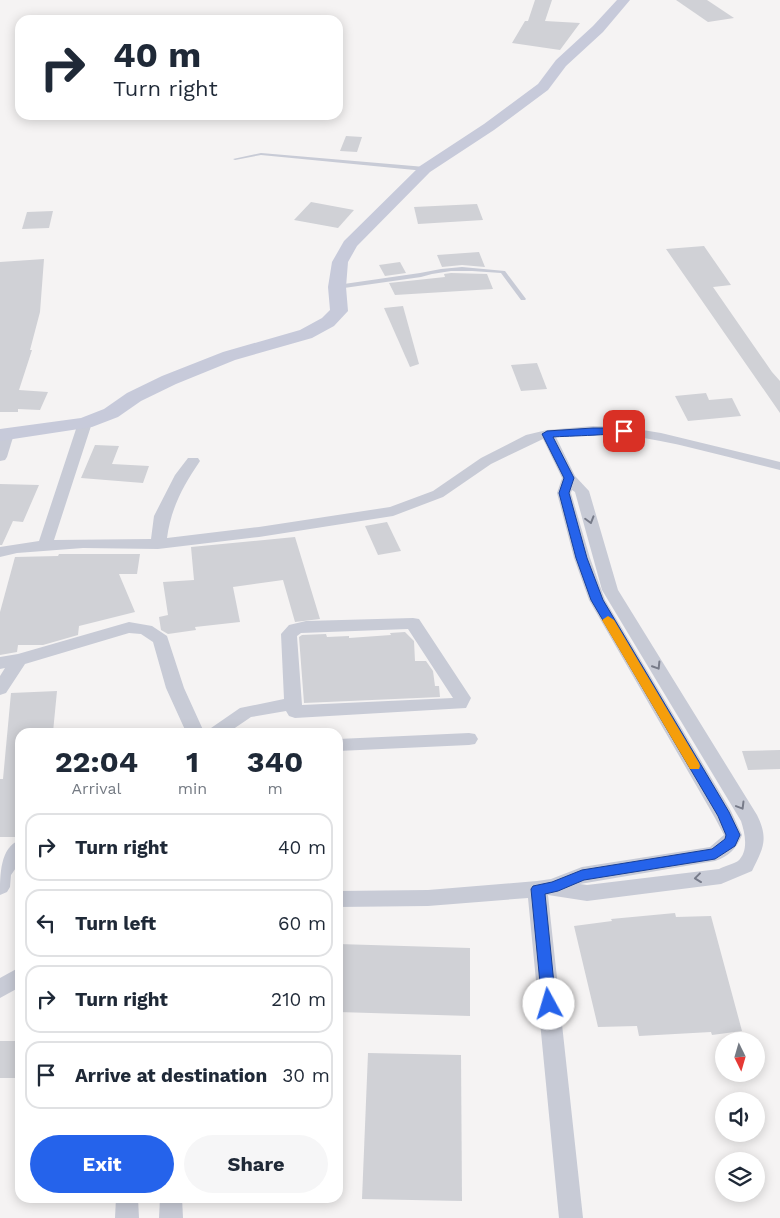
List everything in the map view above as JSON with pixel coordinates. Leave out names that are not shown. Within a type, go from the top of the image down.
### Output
[{"type":"main road","points":[[4,434],[85,422],[111,413],[134,397],[169,380],[229,356],[306,334],[328,322],[339,311],[337,287],[340,262],[350,244],[425,169],[489,128],[543,87],[561,63],[598,29],[624,0]]},
{"type":"street","points":[[45,545],[66,480],[79,449],[85,422]]},
{"type":"street","points":[[0,552],[17,548],[83,543],[158,544],[259,532],[393,511],[438,494],[486,461],[531,438],[547,434],[593,430],[624,431],[660,437],[780,466]]},
{"type":"street","points":[[0,457],[4,434]]},
{"type":"street","points":[[343,899],[428,898],[545,888],[587,892],[722,876],[745,866],[754,849],[755,834],[750,820],[610,590],[582,491],[569,478],[547,434]]},
{"type":"street","points":[[158,544],[165,510],[182,475],[193,461]]},
{"type":"street","points":[[545,888],[582,875],[715,854],[730,842],[733,835],[724,816],[597,600],[582,558],[564,493],[569,478]]},
{"type":"street","points":[[413,623],[462,698],[460,704],[295,712],[293,704],[289,634],[295,629],[306,626],[413,623]]},
{"type":"street","points":[[0,663],[19,660],[129,627],[144,628],[156,633],[161,640],[175,688],[193,728]]},
{"type":"street","points":[[0,689],[19,660]]},
{"type":"street","points":[[224,728],[246,712],[293,704]]},
{"type":"street","points":[[343,745],[469,739]]},
{"type":"street","points":[[0,878],[15,855]]},
{"type":"street","points":[[545,888],[571,1218]]},
{"type":"street","points":[[0,989],[15,979]]},
{"type":"street","points":[[127,1203],[127,1218]]},
{"type":"street","points":[[170,1203],[170,1218]]},
{"type":"lane","points":[[234,158],[261,154],[425,169]]},
{"type":"lane","points":[[337,287],[421,275],[434,270],[474,269],[503,272],[523,299]]},
{"type":"building","points":[[535,0],[552,0],[545,21],[580,23],[560,50],[512,43],[525,21],[528,21]]},
{"type":"building","points":[[676,0],[707,0],[734,18],[708,22]]},
{"type":"building","points":[[346,136],[362,137],[357,152],[340,151]]},
{"type":"building","points":[[311,202],[354,210],[338,228],[294,220]]},
{"type":"building","points":[[477,204],[483,220],[418,224],[414,207]]},
{"type":"building","points":[[53,211],[49,228],[22,229],[27,212]]},
{"type":"building","points":[[704,246],[731,285],[713,287],[780,381],[780,413],[666,249]]},
{"type":"building","points":[[479,252],[485,267],[462,265],[442,267],[437,255]]},
{"type":"building","points":[[44,259],[40,312],[30,350],[32,350],[19,390],[48,392],[40,410],[18,409],[18,412],[0,412],[0,262]]},
{"type":"building","points":[[400,262],[406,273],[385,276],[379,265]]},
{"type":"building","points":[[444,274],[487,274],[493,289],[395,295],[389,283],[445,277]]},
{"type":"building","points":[[403,306],[419,364],[410,367],[384,308]]},
{"type":"building","points":[[537,363],[547,389],[521,391],[511,365]]},
{"type":"building","points":[[706,393],[709,400],[732,398],[741,416],[688,421],[675,396]]},
{"type":"building","points":[[95,445],[119,446],[112,464],[149,466],[143,483],[81,478]]},
{"type":"building","points":[[0,484],[39,485],[23,522],[13,521],[2,545],[0,545]]},
{"type":"building","points":[[387,522],[401,551],[378,555],[365,526]]},
{"type":"building","points":[[295,537],[320,619],[295,622],[283,580],[233,587],[240,622],[195,627],[196,630],[168,634],[161,630],[159,617],[168,615],[163,582],[194,580],[191,547]]},
{"type":"building","points":[[59,554],[140,554],[137,574],[119,574],[135,612],[79,626],[78,635],[43,645],[18,645],[17,652],[0,655],[0,612],[15,557],[58,556]]},
{"type":"building","points":[[405,632],[414,641],[415,661],[426,661],[433,671],[435,686],[439,686],[440,697],[304,703],[299,637],[302,635],[326,634],[327,637],[349,636],[349,638]]},
{"type":"building","points":[[57,691],[53,728],[15,728],[15,837],[0,837],[0,779],[3,779],[11,693]]},
{"type":"building","points":[[780,750],[780,769],[748,770],[742,751]]},
{"type":"building","points":[[675,913],[676,917],[711,916],[742,1031],[715,1032],[715,1035],[712,1035],[711,1032],[639,1036],[637,1026],[598,1027],[574,926],[612,921],[611,919]]},
{"type":"building","points":[[343,944],[470,948],[470,1016],[343,1012]]},
{"type":"building","points":[[0,1041],[15,1041],[15,1078],[0,1078]]},
{"type":"building","points":[[368,1053],[461,1055],[462,1201],[362,1199]]},
{"type":"slow traffic","points":[[608,620],[694,766]]},
{"type":"route","points":[[549,1004],[538,889],[553,887],[582,875],[689,860],[715,854],[730,842],[733,835],[724,816],[597,600],[582,558],[564,493],[569,478],[547,434],[593,430],[624,431]]}]
